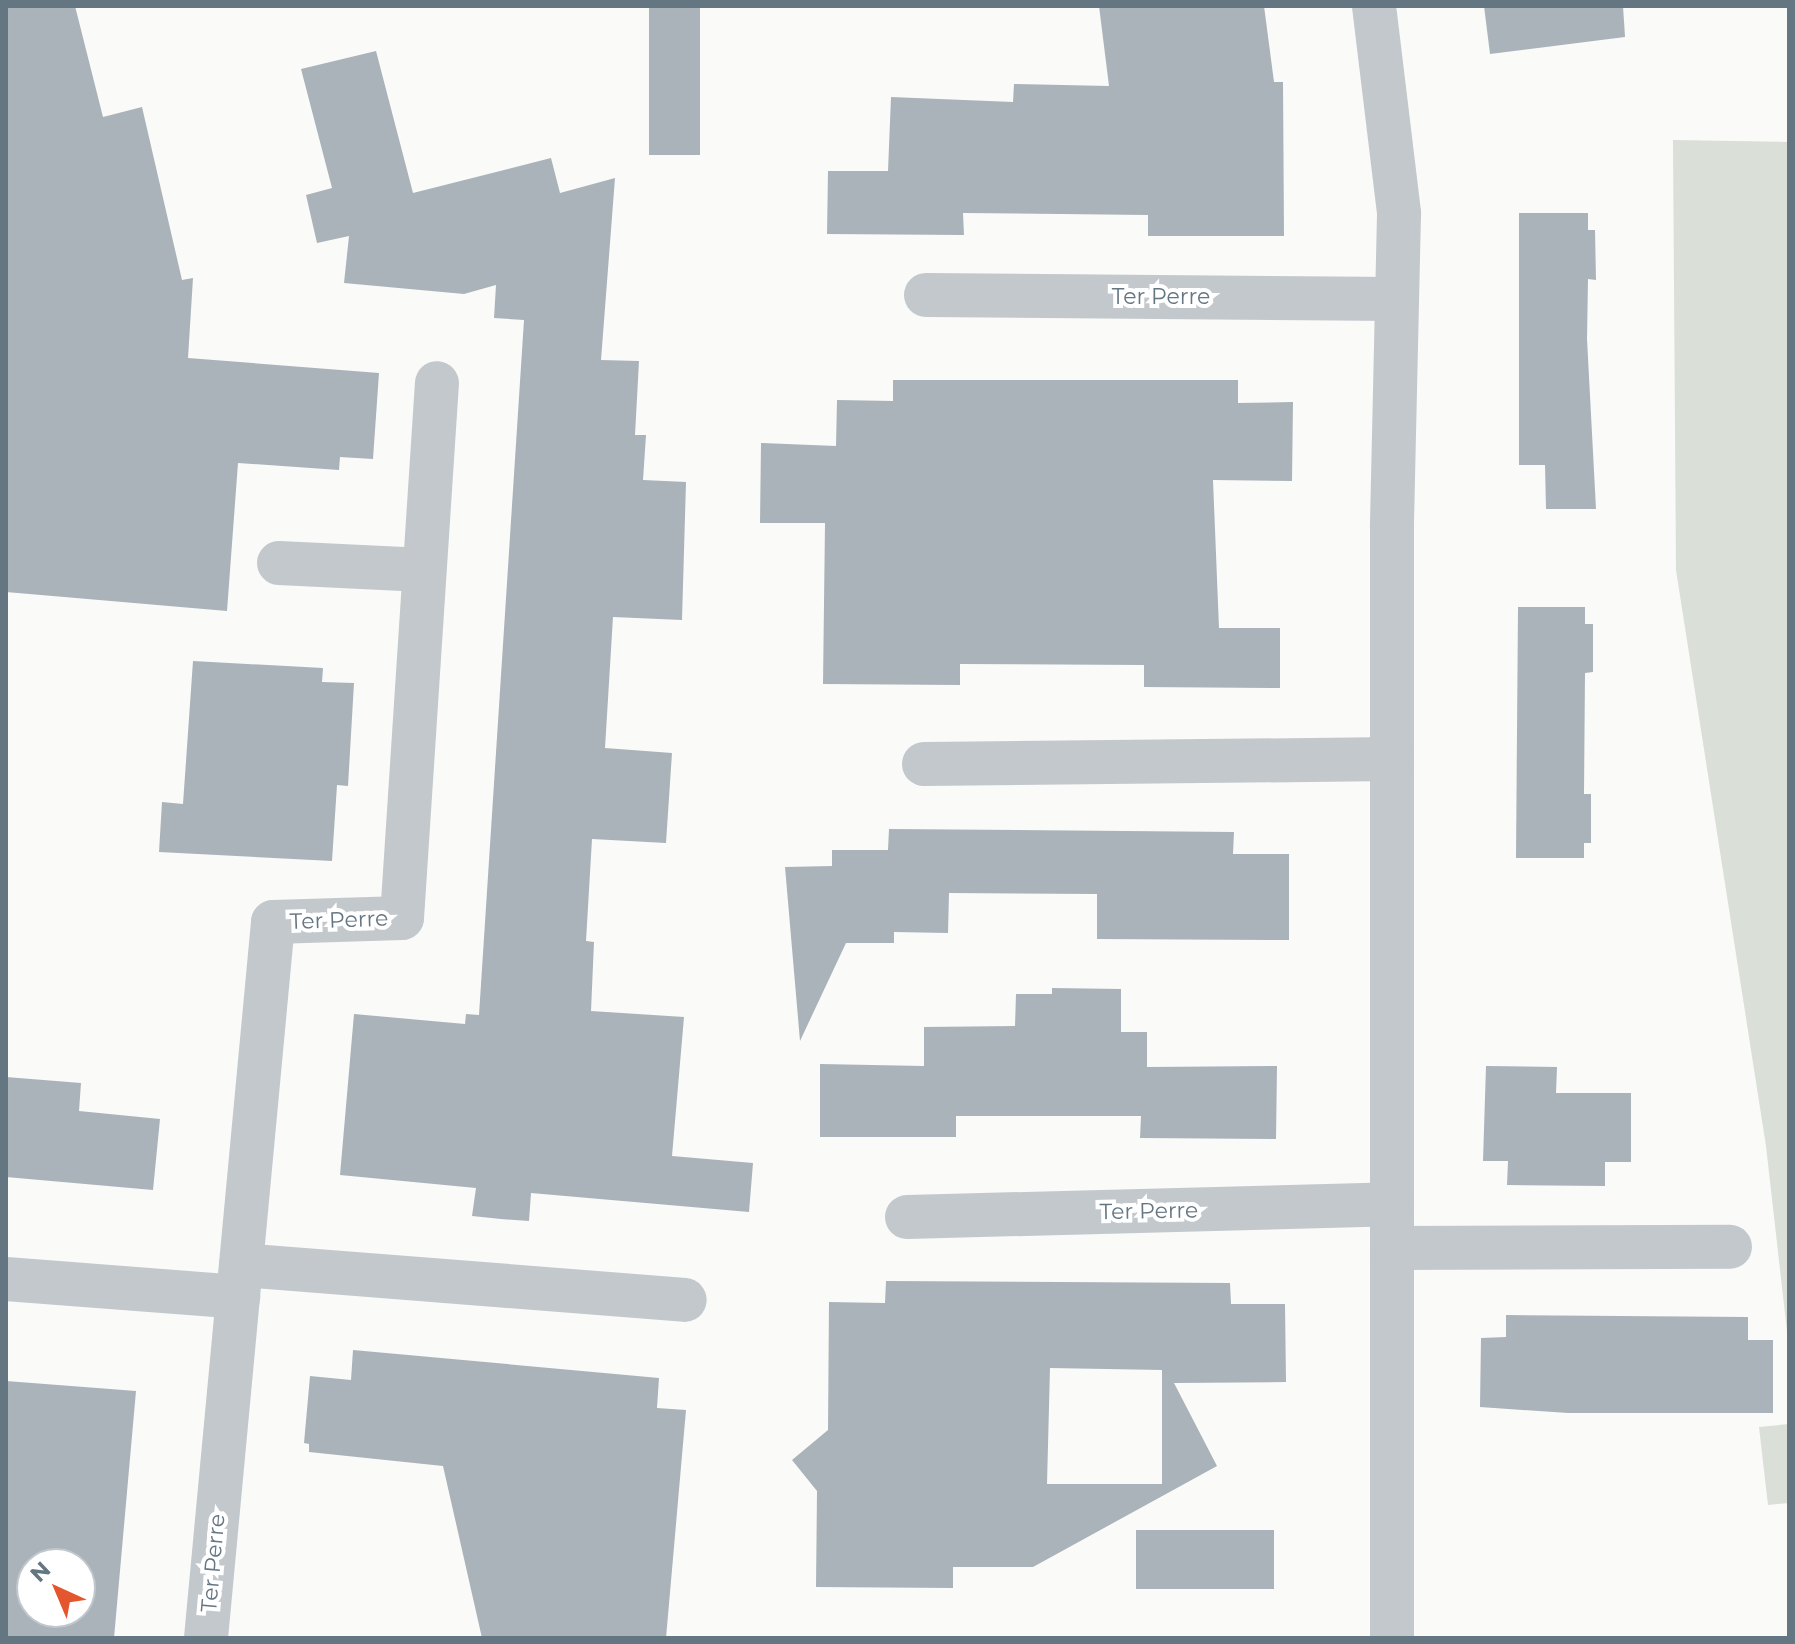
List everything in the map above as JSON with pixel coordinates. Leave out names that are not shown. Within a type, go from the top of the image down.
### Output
[{"type":"street","points":[[1374,6],[1399,214],[1392,759],[1392,1638]]},
{"type":"street","name":"Ter Perre","points":[[926,295],[1397,299]]},
{"type":"street","name":"Ter Perre","points":[[206,1638],[273,922],[402,918],[437,383]]},
{"type":"street","points":[[279,563],[424,570]]},
{"type":"street","points":[[924,764],[1392,759]]},
{"type":"street","name":"Ter Perre","points":[[907,1217],[1392,1204]]},
{"type":"street","points":[[1392,1248],[1730,1247]]},
{"type":"street","points":[[6,1279],[239,1281],[685,1300]]},
{"type":"shaded area","points":[[1673,140],[1788,142],[1789,1349],[1766,1146],[1676,570]]},
{"type":"shaded area","points":[[1789,1424],[1789,1503],[1768,1505],[1759,1427]]},
{"type":"building","points":[[6,6],[75,6],[103,117],[142,107],[182,280],[193,278],[188,358],[379,373],[373,459],[340,457],[339,470],[238,463],[227,611],[6,592]]},
{"type":"building","points":[[649,6],[700,6],[700,155],[649,155]]},
{"type":"building","points":[[1099,6],[1264,6],[1274,82],[1283,82],[1284,236],[1148,236],[1148,215],[963,213],[964,235],[827,234],[828,171],[888,171],[891,97],[1013,102],[1014,84],[1109,86]]},
{"type":"building","points":[[1484,6],[1623,6],[1625,37],[1490,54]]},
{"type":"building","points":[[376,51],[413,193],[551,158],[560,193],[615,178],[601,360],[639,361],[635,435],[646,435],[643,480],[686,482],[682,620],[613,617],[605,748],[672,753],[666,843],[592,839],[586,941],[594,942],[591,1011],[684,1017],[672,1156],[753,1163],[749,1212],[531,1193],[529,1221],[501,1219],[472,1216],[476,1188],[340,1175],[354,1014],[465,1024],[466,1014],[479,1015],[524,320],[494,318],[496,285],[464,294],[344,283],[349,236],[317,243],[306,195],[332,188],[301,69]]},
{"type":"building","points":[[1519,213],[1588,213],[1588,230],[1595,230],[1596,280],[1588,279],[1587,339],[1596,509],[1546,509],[1545,465],[1519,465]]},
{"type":"building","points":[[893,380],[1238,380],[1238,403],[1293,402],[1292,481],[1213,480],[1219,628],[1280,628],[1280,688],[1144,687],[1144,665],[960,664],[960,685],[823,684],[825,523],[760,523],[761,443],[836,446],[837,400],[893,401]]},
{"type":"building","points":[[1518,607],[1585,607],[1585,624],[1593,624],[1593,672],[1585,673],[1584,794],[1591,794],[1591,843],[1584,843],[1584,858],[1516,858]]},
{"type":"building","points":[[193,661],[323,668],[322,682],[354,683],[348,786],[337,785],[332,861],[159,852],[162,802],[183,804]]},
{"type":"building","points":[[889,829],[1234,832],[1233,854],[1289,854],[1289,940],[1097,939],[1097,894],[949,893],[948,933],[894,932],[894,943],[846,943],[800,1041],[785,867],[832,866],[832,850],[888,850]]},
{"type":"building","points":[[1052,988],[1121,989],[1121,1032],[1147,1032],[1147,1067],[1277,1066],[1276,1139],[1140,1138],[1141,1116],[956,1116],[956,1137],[820,1137],[820,1064],[924,1066],[924,1027],[1015,1026],[1016,994],[1052,994]]},
{"type":"building","points":[[1486,1066],[1557,1067],[1556,1093],[1631,1093],[1631,1162],[1605,1162],[1605,1186],[1507,1185],[1508,1161],[1483,1161]]},
{"type":"building","points":[[6,1077],[81,1083],[79,1111],[160,1119],[153,1190],[6,1177]]},
{"type":"building","points":[[886,1281],[1230,1283],[1231,1304],[1285,1304],[1286,1382],[1174,1383],[1217,1466],[1033,1567],[953,1567],[953,1588],[816,1587],[817,1491],[792,1460],[828,1430],[829,1302],[885,1303]],"holes":[[[1050,1368],[1162,1370],[1162,1484],[1047,1484]]]},
{"type":"building","points":[[1506,1315],[1748,1317],[1748,1340],[1773,1340],[1773,1413],[1568,1413],[1480,1407],[1481,1338],[1506,1337]]},
{"type":"building","points":[[353,1350],[659,1378],[657,1408],[686,1410],[666,1638],[482,1638],[443,1466],[309,1452],[309,1444],[304,1443],[310,1376],[351,1380]]},
{"type":"building","points":[[6,1381],[136,1391],[114,1638],[6,1638]]},
{"type":"building","points":[[1136,1530],[1274,1530],[1274,1589],[1136,1589]]}]
